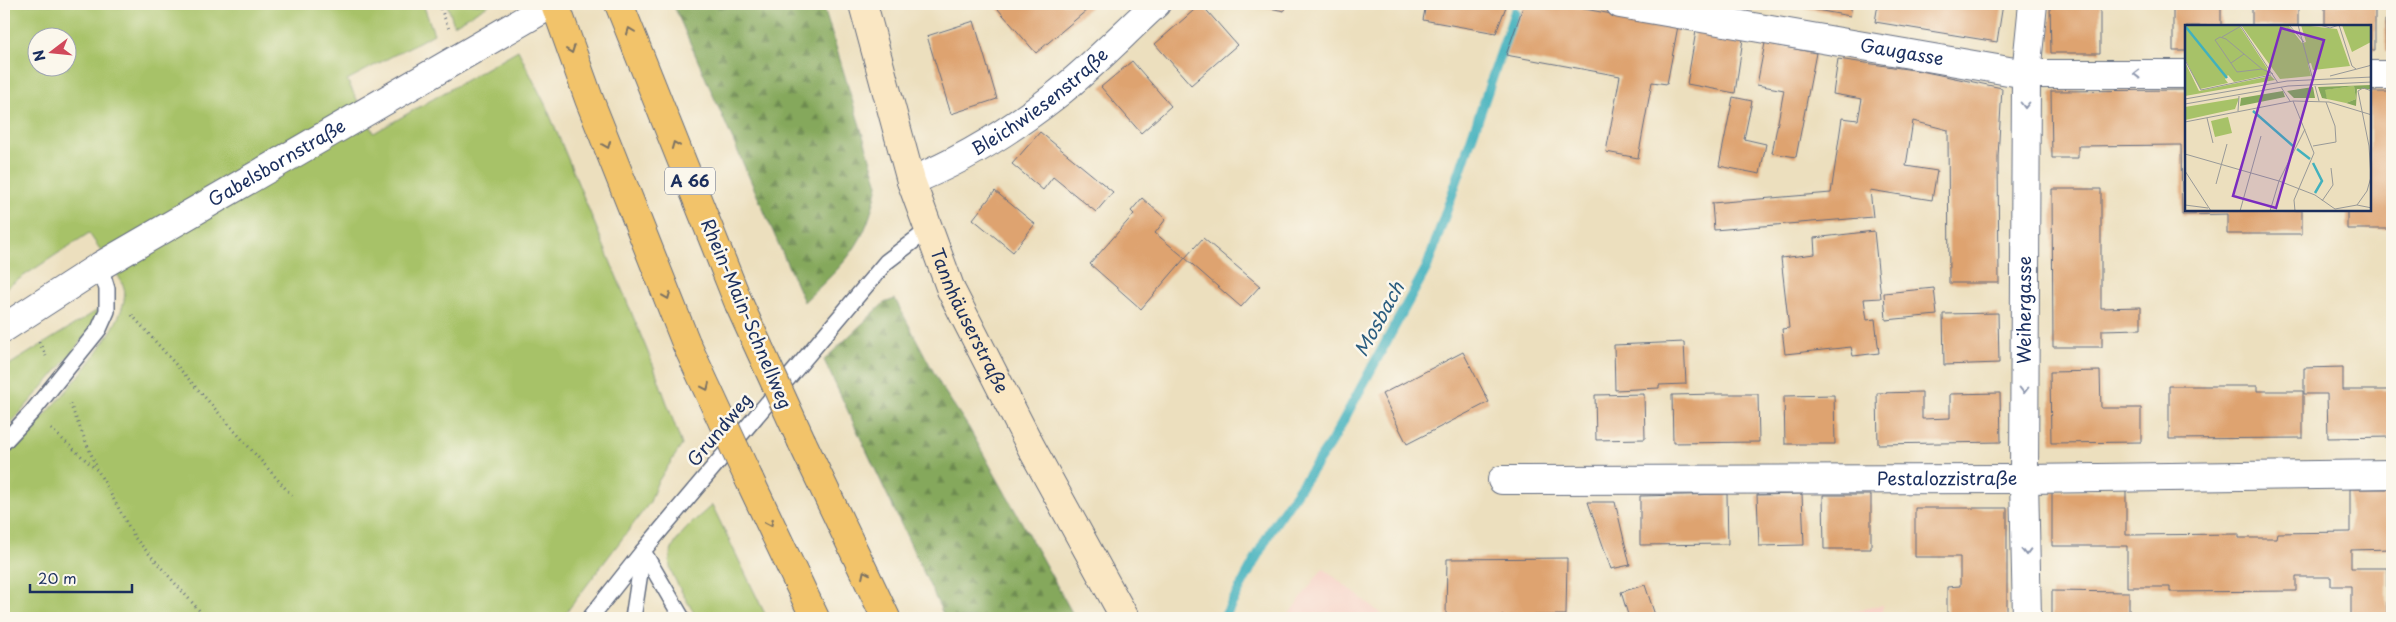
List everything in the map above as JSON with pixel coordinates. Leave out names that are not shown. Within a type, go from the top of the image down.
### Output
[{"type":"highway","points":[[553,4],[686,343],[815,618]]},
{"type":"highway","name":"Rhein-Main-Schnellweg","points":[[619,4],[739,304],[886,618]]},
{"type":"street","name":"Gabelsbornstraße","points":[[4,328],[100,266],[553,4]]},
{"type":"street","name":"Tannhäuserstraße","points":[[863,4],[911,181],[952,290],[1031,447],[1125,618]]},
{"type":"street","name":"Bleichwiesenstraße","points":[[911,181],[943,168],[993,141],[1048,101],[1156,4]]},
{"type":"street","name":"Gaugasse","points":[[1620,4],[2026,74],[2185,74]]},
{"type":"street","name":"Weihergasse","points":[[2027,618],[2024,480],[2026,74],[2033,4]]},
{"type":"street","points":[[2371,74],[2392,75]]},
{"type":"street","name":"Pestalozzistraße","points":[[1502,480],[2024,480],[2392,474]]},
{"type":"lane","name":"Grundweg","points":[[590,618],[643,551],[886,262],[928,230]]},
{"type":"lane","points":[[4,442],[32,412],[99,329],[107,311],[107,288],[100,266]]},
{"type":"lane","points":[[634,618],[643,551]]},
{"type":"lane","points":[[643,551],[682,618]]},
{"type":"path","points":[[439,4],[445,20]]},
{"type":"path","points":[[107,296],[121,303],[294,498]]},
{"type":"path","points":[[32,412],[98,470],[136,538],[206,618]]},
{"type":"shaded area","points":[[1323,568],[1386,618],[1286,618]]},
{"type":"shaded area","points":[[1883,605],[1883,618],[1818,618]]},
{"type":"green space","points":[[4,4],[423,4],[434,34],[347,80],[374,133],[518,50],[546,106],[654,367],[682,445],[657,483],[650,502],[562,618],[4,618],[4,459],[98,352],[113,327],[123,305],[124,288],[122,283],[89,233],[4,289]]},
{"type":"green space","points":[[447,4],[490,4],[454,25]]},
{"type":"green space","points":[[673,4],[823,4],[878,185],[867,223],[852,252],[804,302]]},
{"type":"green space","points":[[895,299],[941,386],[969,428],[1075,618],[945,618],[824,360],[884,303]]},
{"type":"green space","points":[[98,310],[98,319],[63,364],[4,431],[4,368]]},
{"type":"green space","points":[[712,505],[767,618],[697,618],[674,578],[670,567],[672,549],[683,532]]},
{"type":"building","points":[[1002,4],[1094,4],[1036,53],[997,8]]},
{"type":"building","points":[[1201,4],[1237,45],[1191,85],[1155,44]]},
{"type":"building","points":[[1251,4],[1285,4],[1284,11]]},
{"type":"building","points":[[1426,4],[1507,4],[1496,33],[1423,20]]},
{"type":"building","points":[[1524,4],[1557,4],[1678,26],[1667,84],[1652,82],[1638,158],[1606,152],[1620,76],[1506,55]]},
{"type":"building","points":[[1806,4],[1852,4],[1850,16],[1805,8]]},
{"type":"building","points":[[1878,4],[2003,4],[1997,42],[1875,22]]},
{"type":"building","points":[[2173,4],[2221,4],[2221,25],[2185,25],[2185,51],[2173,51]]},
{"type":"building","points":[[2252,4],[2298,4],[2298,25],[2252,25]]},
{"type":"building","points":[[2325,4],[2375,4],[2375,50],[2371,50],[2371,25],[2325,25]]},
{"type":"building","points":[[2050,5],[2100,5],[2100,53],[2051,53]]},
{"type":"building","points":[[2385,20],[2392,20],[2392,51],[2386,52]]},
{"type":"building","points":[[974,21],[997,99],[951,114],[927,36]]},
{"type":"building","points":[[1696,31],[1743,39],[1735,93],[1687,84]]},
{"type":"building","points":[[1765,43],[1816,53],[1796,157],[1772,153],[1784,90],[1757,85]]},
{"type":"building","points":[[1838,59],[1921,71],[2002,88],[1998,157],[1999,283],[1949,283],[1948,130],[1913,121],[1906,166],[1937,171],[1932,200],[1870,190],[1873,217],[1714,230],[1712,203],[1831,193],[1842,118],[1858,120],[1862,99],[1833,94]]},
{"type":"building","points":[[1132,61],[1171,106],[1141,133],[1101,87]]},
{"type":"building","points":[[2185,90],[2185,211],[2302,211],[2302,234],[2227,234],[2227,214],[2182,215],[2181,145],[2078,146],[2078,158],[2052,158],[2051,91]]},
{"type":"building","points":[[2371,92],[2392,92],[2392,229],[2347,229],[2347,211],[2371,211]]},
{"type":"building","points":[[1733,97],[1752,101],[1744,139],[1766,144],[1760,174],[1719,166]]},
{"type":"building","points":[[1040,132],[1113,192],[1096,212],[1053,177],[1043,190],[1012,164]]},
{"type":"building","points":[[2052,189],[2101,189],[2101,308],[2141,307],[2141,329],[2102,330],[2102,347],[2053,347]]},
{"type":"building","points":[[995,191],[1035,224],[1013,252],[973,219]]},
{"type":"building","points":[[1142,198],[1166,219],[1155,233],[1185,258],[1141,309],[1090,264],[1134,214],[1131,211]]},
{"type":"building","points":[[1874,231],[1881,298],[1864,299],[1867,320],[1875,319],[1879,353],[1853,356],[1851,347],[1785,354],[1782,329],[1789,328],[1781,258],[1815,254],[1814,238]]},
{"type":"building","points":[[1203,238],[1260,286],[1241,307],[1185,258]]},
{"type":"building","points":[[1934,288],[1937,315],[1886,320],[1884,293]]},
{"type":"building","points":[[1998,313],[1999,363],[1944,365],[1943,314]]},
{"type":"building","points":[[1684,342],[1686,384],[1659,385],[1659,388],[1615,390],[1614,345]]},
{"type":"building","points":[[1463,352],[1489,402],[1407,444],[1382,394]]},
{"type":"building","points":[[2343,367],[2343,390],[2392,390],[2392,437],[2328,438],[2327,394],[2304,394],[2304,368]]},
{"type":"building","points":[[2100,371],[2101,408],[2141,408],[2141,442],[2051,443],[2050,372]]},
{"type":"building","points":[[2169,386],[2257,386],[2257,391],[2303,391],[2303,438],[2169,439]]},
{"type":"building","points":[[1922,392],[1922,419],[1950,418],[1950,394],[2000,393],[2001,442],[1878,444],[1877,393]]},
{"type":"building","points":[[1644,394],[1645,439],[1596,440],[1595,395]]},
{"type":"building","points":[[1758,394],[1759,442],[1673,443],[1672,395]]},
{"type":"building","points":[[1834,395],[1835,444],[1785,444],[1784,396]]},
{"type":"building","points":[[2350,489],[2392,489],[2392,549],[2351,550],[2351,568],[2387,568],[2387,618],[2351,618],[2351,586],[2331,586],[2331,577],[2296,577],[2296,591],[2170,592],[2170,587],[2127,587],[2127,546],[2052,546],[2052,492],[2126,491],[2126,535],[2239,534],[2239,538],[2276,538],[2277,533],[2350,532]]},
{"type":"building","points":[[1727,494],[1728,544],[1640,545],[1640,496]]},
{"type":"building","points":[[1802,494],[1804,545],[1759,546],[1757,495]]},
{"type":"building","points":[[1823,495],[1871,495],[1871,549],[1824,549]]},
{"type":"building","points":[[1588,502],[1615,502],[1630,565],[1611,569]]},
{"type":"building","points":[[1915,508],[2007,508],[2007,618],[1947,618],[1947,587],[1960,586],[1960,557],[1915,557]]},
{"type":"building","points":[[1567,558],[1566,615],[1446,616],[1447,559]]},
{"type":"building","points":[[1645,585],[1656,618],[1629,618],[1621,592]]},
{"type":"building","points":[[2052,591],[2129,592],[2129,618],[2052,618]]},
{"type":"waterway","name":"Mosbach","points":[[1224,618],[1272,528],[1332,441],[1427,267],[1515,12]]}]
